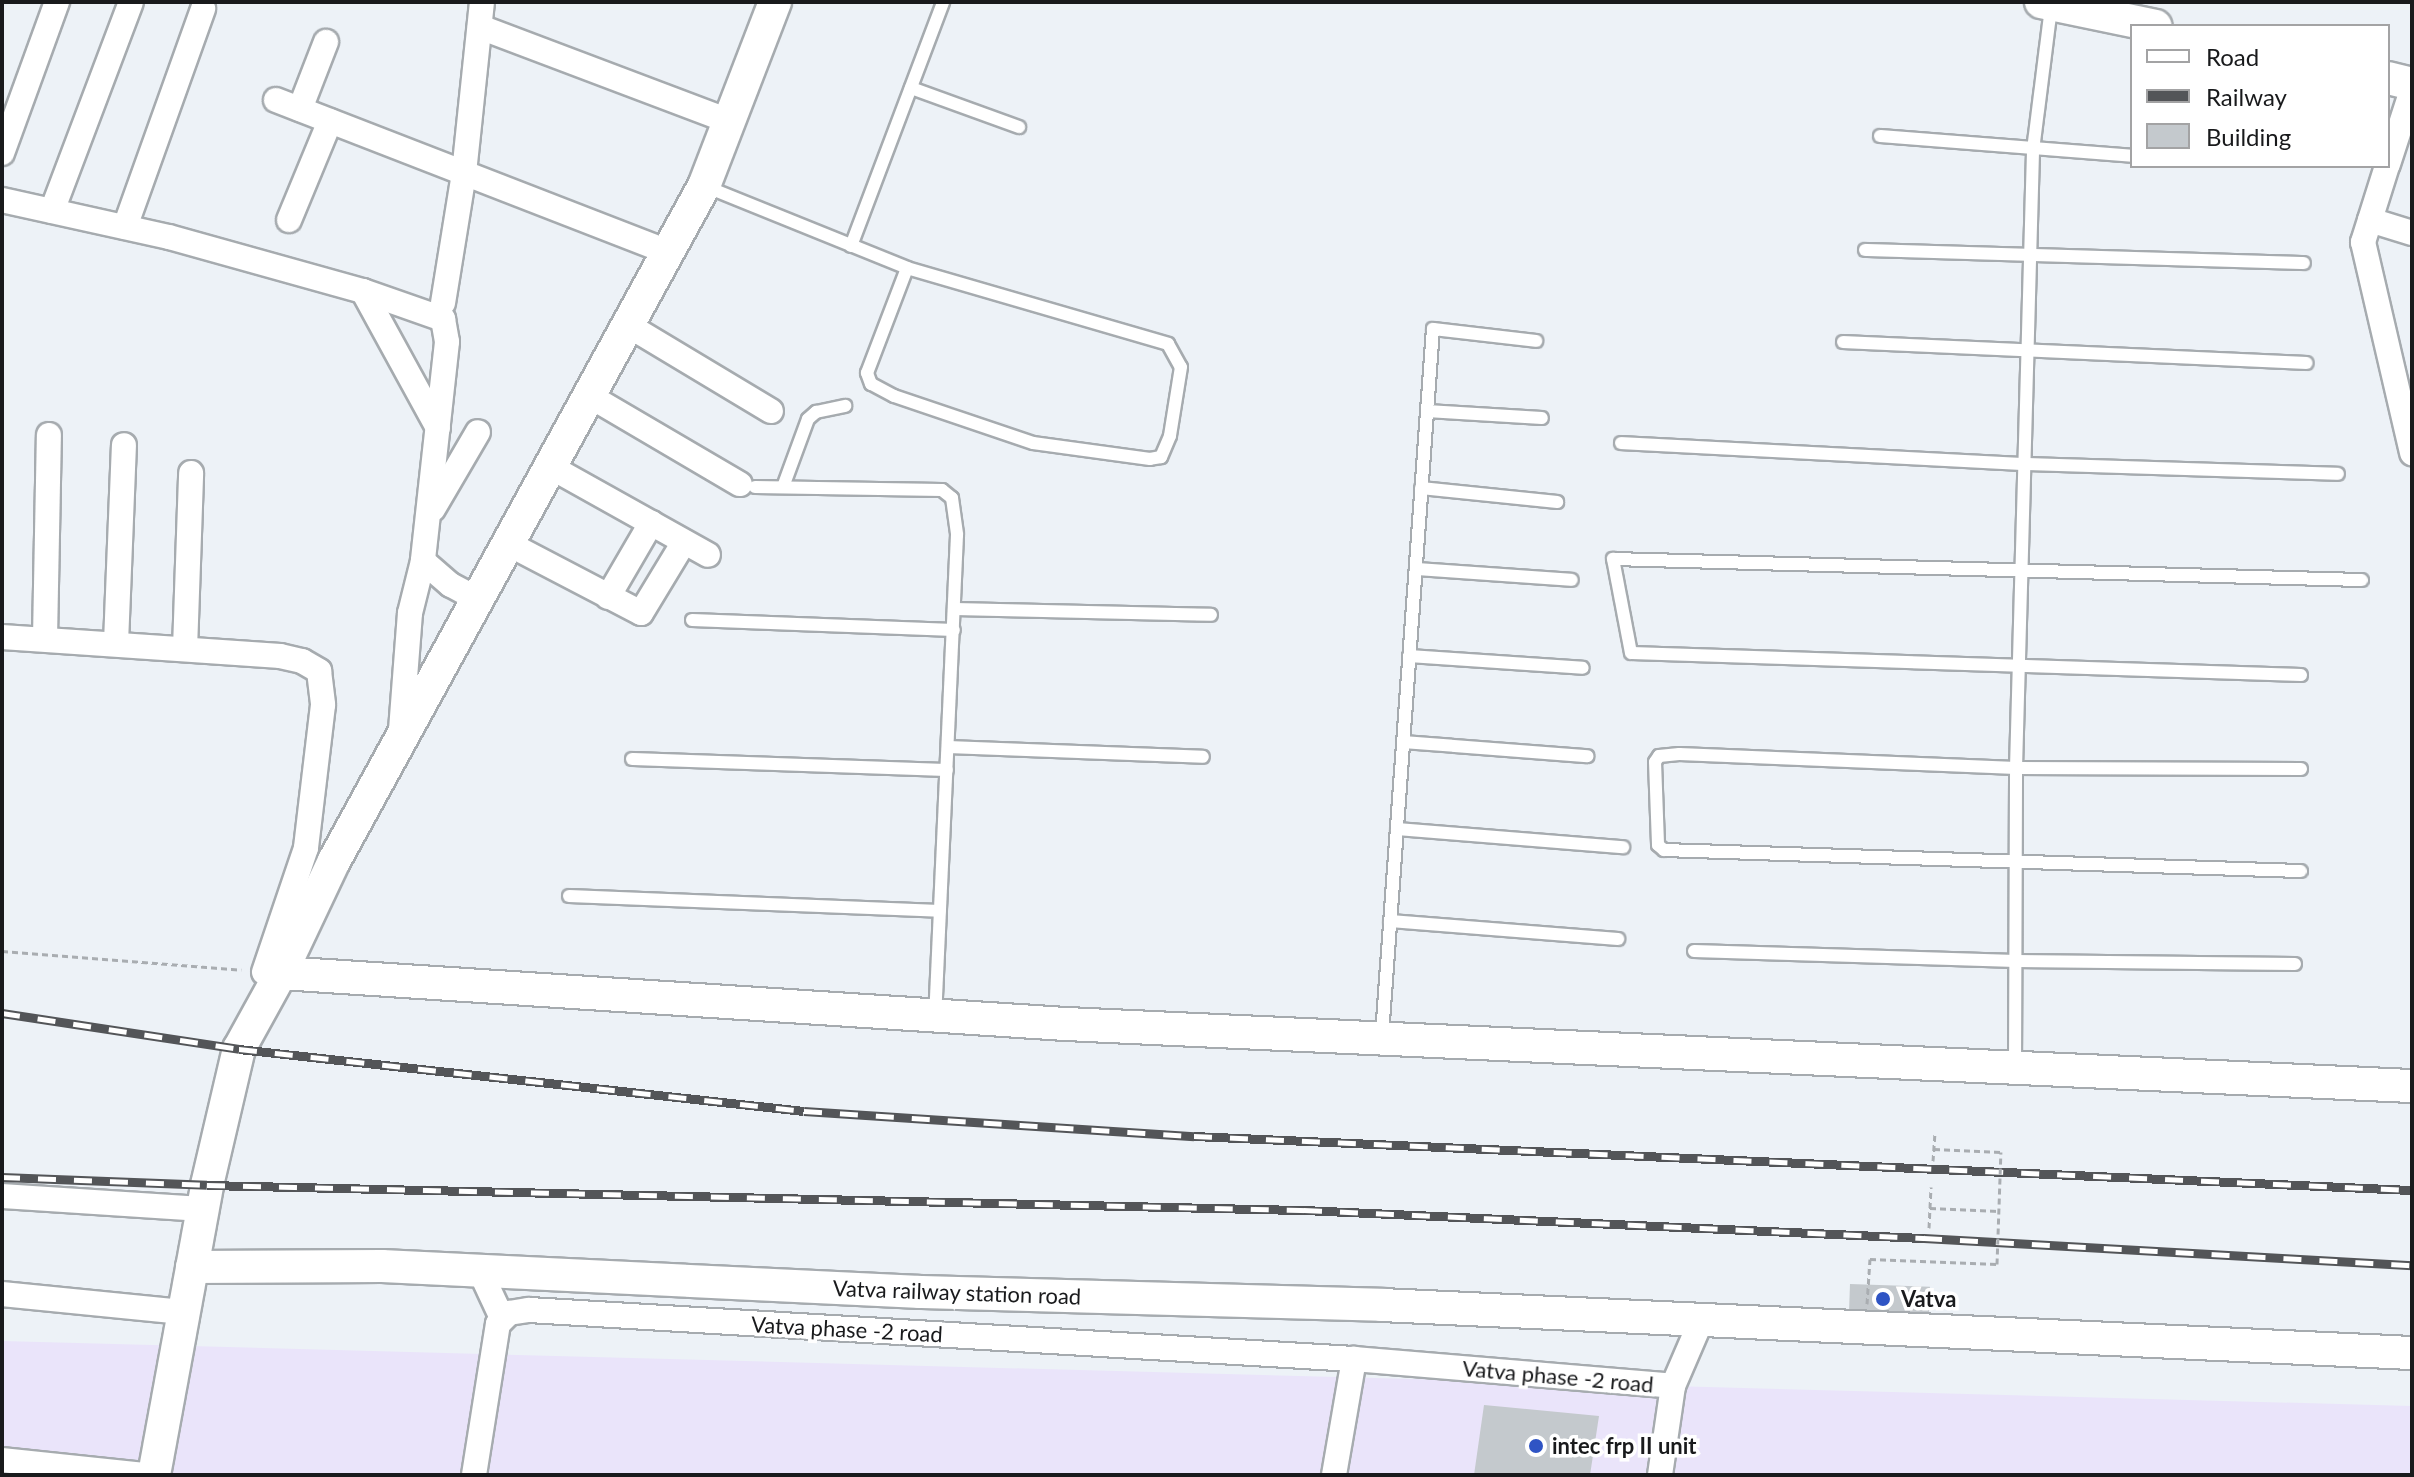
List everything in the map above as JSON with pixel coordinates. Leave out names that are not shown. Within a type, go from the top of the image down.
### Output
[{"type":"street","points":[[2,153],[57,2]]},
{"type":"street","points":[[52,211],[131,2]]},
{"type":"street","points":[[443,303],[464,173],[482,2]]},
{"type":"street","points":[[154,1475],[202,1209],[239,1049],[272,973],[704,186],[775,2]]},
{"type":"street","points":[[2046,3],[2146,17]]},
{"type":"street","points":[[125,227],[203,9]]},
{"type":"street","points":[[480,27],[729,121]]},
{"type":"street","points":[[300,109],[326,42]]},
{"type":"street","points":[[2390,78],[2412,84]]},
{"type":"street","points":[[2390,159],[2412,90]]},
{"type":"street","points":[[276,100],[666,251]]},
{"type":"street","points":[[289,220],[330,121]]},
{"type":"street","points":[[2387,168],[2363,242],[2412,453]]},
{"type":"street","points":[[2,200],[125,227],[363,291],[443,319],[447,342],[423,561],[410,613],[400,738]]},
{"type":"street","points":[[2370,220],[2412,233]]},
{"type":"street","points":[[363,291],[438,428]]},
{"type":"street","points":[[626,324],[771,411]]},
{"type":"street","points":[[588,395],[748,485]]},
{"type":"street","points":[[427,518],[478,432]]},
{"type":"street","points":[[45,638],[49,435]]},
{"type":"street","points":[[116,643],[124,445]]},
{"type":"street","points":[[549,466],[708,555]]},
{"type":"street","points":[[185,649],[191,473]]},
{"type":"street","points":[[608,597],[651,523]]},
{"type":"street","points":[[507,543],[636,613],[644,611],[684,542]]},
{"type":"street","points":[[423,561],[451,585],[477,599]]},
{"type":"street","points":[[2,637],[280,656],[312,666],[322,679],[319,757],[306,848],[272,973]]},
{"type":"street","points":[[272,973],[934,1016],[2412,1086]]},
{"type":"street","points":[[2,1196],[202,1209]]},
{"type":"street","name":"Vatva railway station road","points":[[192,1267],[382,1266],[920,1292],[1382,1305],[2412,1353]]},
{"type":"street","points":[[474,1475],[492,1348],[502,1318],[480,1271]]},
{"type":"street","points":[[2,1294],[183,1312]]},
{"type":"street","name":"Vatva phase -2 road","points":[[502,1318],[529,1310],[1354,1359],[1673,1386],[1660,1475]]},
{"type":"street","points":[[1673,1386],[1711,1322]]},
{"type":"street","points":[[1334,1475],[1354,1359]]},
{"type":"street","points":[[2,1460],[144,1475]]},
{"type":"lane","points":[[851,246],[943,2]]},
{"type":"lane","points":[[2015,1068],[2016,768],[2024,570],[2027,353],[2033,150],[2046,3]]},
{"type":"lane","points":[[911,88],[1019,127]]},
{"type":"lane","points":[[1880,136],[2130,156]]},
{"type":"lane","points":[[704,186],[907,268],[1168,344],[1181,367],[1170,436],[1161,457],[1150,459],[1033,443],[894,396],[871,384],[867,373],[907,268]]},
{"type":"lane","points":[[1865,250],[2304,263]]},
{"type":"lane","points":[[1382,1039],[1433,329],[1536,341]]},
{"type":"lane","points":[[1843,342],[2027,353],[2307,363]]},
{"type":"lane","points":[[783,487],[808,419],[816,412],[845,406]]},
{"type":"lane","points":[[1427,411],[1542,418]]},
{"type":"lane","points":[[1621,443],[2025,464],[2338,474]]},
{"type":"lane","points":[[748,485],[947,493],[955,510],[955,609],[934,1016]]},
{"type":"lane","points":[[1421,488],[1557,502]]},
{"type":"lane","points":[[2301,675],[1631,653],[1613,559],[2362,580]]},
{"type":"lane","points":[[1416,569],[1572,580]]},
{"type":"lane","points":[[955,609],[1211,615]]},
{"type":"lane","points":[[692,620],[954,630]]},
{"type":"lane","points":[[1409,656],[1583,668]]},
{"type":"lane","points":[[1403,742],[1587,756]]},
{"type":"lane","points":[[948,747],[1203,757]]},
{"type":"lane","points":[[2301,769],[2016,768],[1679,754],[1659,756],[1655,762],[1658,845],[1664,850],[2301,871]]},
{"type":"lane","points":[[632,759],[947,770]]},
{"type":"lane","points":[[1397,829],[1623,847]]},
{"type":"lane","points":[[569,896],[940,911]]},
{"type":"lane","points":[[1390,921],[1618,939]]},
{"type":"lane","points":[[1694,951],[2016,961],[2295,964]]},
{"type":"path","points":[[2,951],[272,973]]},
{"type":"path","points":[[1933,1161],[1935,1132]]},
{"type":"path","points":[[1866,1328],[1870,1259],[1997,1264],[2001,1152],[1934,1149]]},
{"type":"path","points":[[1929,1228],[1931,1187]]},
{"type":"path","points":[[1930,1208],[1999,1211]]},
{"type":"shaded area","points":[[2,1341],[2412,1406],[2412,1475],[2,1475]]},
{"type":"building","points":[[1850,1284],[1930,1287],[1929,1313],[1849,1310]]},
{"type":"building","name":"intec frp II unit","points":[[1484,1405],[1599,1416],[1590,1475],[1474,1475]]},
{"type":"railway","points":[[2,1013],[239,1049],[804,1111],[1194,1136],[2412,1190]]},
{"type":"railway","points":[[2,1177],[207,1185],[1304,1210],[1924,1238],[2412,1265]]},
{"type":"place","name":"Vatva","points":[[1883,1299]]},
{"type":"place","name":"intec frp II unit","points":[[1536,1446]]}]
